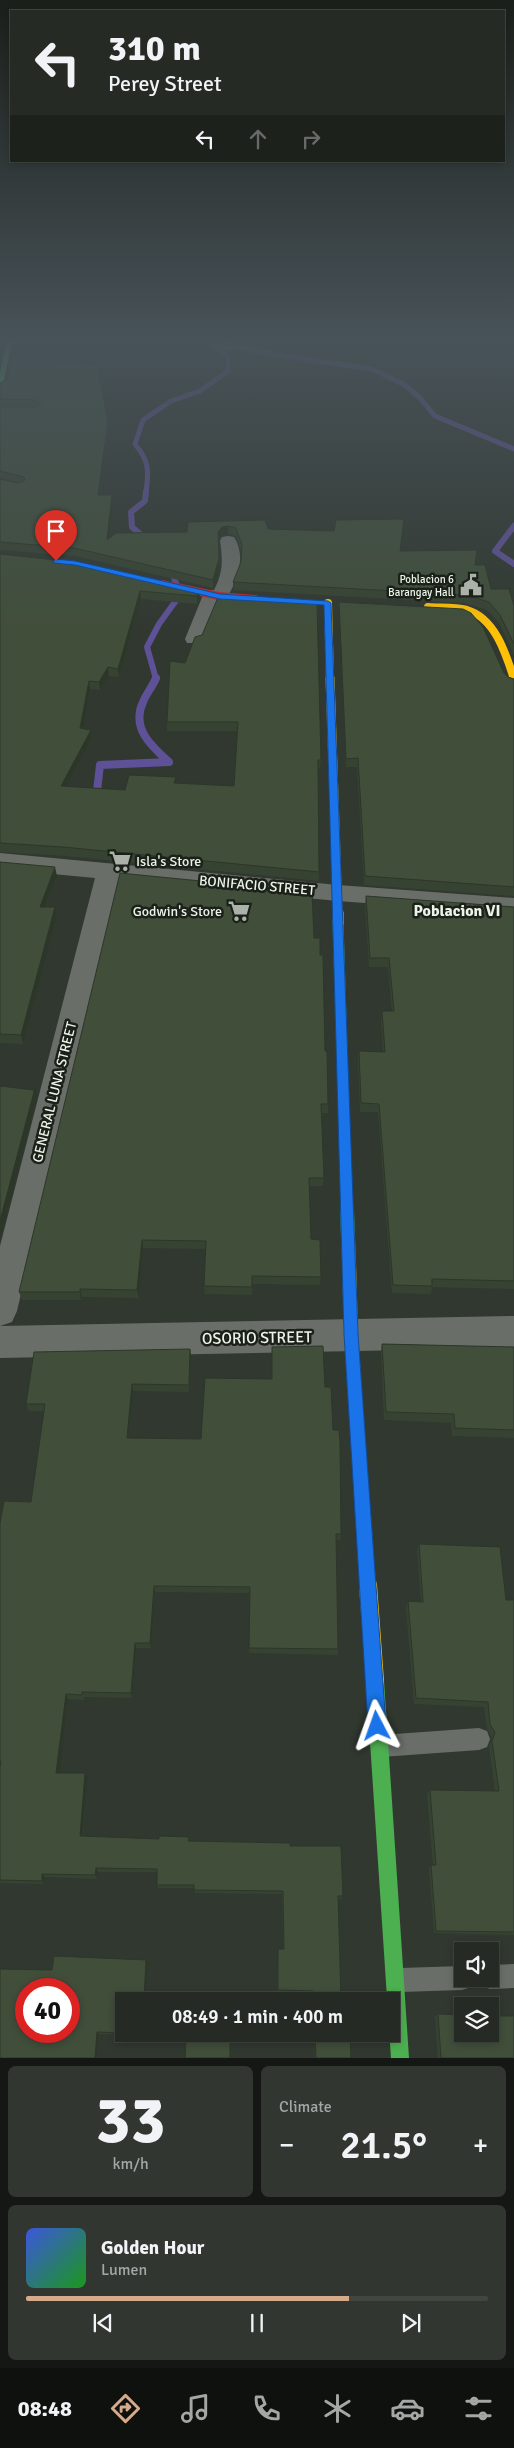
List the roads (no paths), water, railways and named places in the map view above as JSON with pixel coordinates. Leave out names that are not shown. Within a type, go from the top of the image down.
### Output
[{"type":"street","points":[[194,639],[209,595],[230,578],[233,563],[228,541]]},
{"type":"street","points":[[153,582],[209,595],[269,600]]},
{"type":"street","points":[[327,603],[351,1334],[400,2058]]},
{"type":"street","points":[[419,607],[464,610],[479,615],[488,624],[513,675]]},
{"type":"street","name":"BONIFACIO STREET","points":[[0,861],[338,893],[514,906]]},
{"type":"street","name":"GENERAL LUNA STREET","points":[[0,1311],[109,872]]},
{"type":"street","name":"OSORIO STREET","points":[[0,1342],[514,1332]]},
{"type":"lane","points":[[378,1746],[479,1738]]},
{"type":"lane","points":[[499,1976],[514,1976]]},
{"type":"lane","points":[[395,1980],[454,1978]]},
{"type":"waterway","points":[[136,440],[135,444],[147,466],[146,492]]},
{"type":"waterway","points":[[493,440],[514,449]]},
{"type":"waterway","points":[[146,491],[145,501],[131,512],[132,527],[148,541]]},
{"type":"waterway","points":[[514,526],[495,551],[514,564]]},
{"type":"waterway","points":[[156,678],[147,647],[159,624],[180,595],[170,566]]},
{"type":"waterway","points":[[96,800],[100,765],[169,762],[150,743],[141,728],[139,720],[143,702],[156,678]]},
{"type":"place","name":"Poblacion 6 Barangay Hall","points":[[471,585]]},
{"type":"place","name":"Isla's Store","points":[[120,861]]},
{"type":"place","name":"Godwin's Store","points":[[239,911]]},
{"type":"district","name":"Poblacion VI","points":[[457,910]]}]
